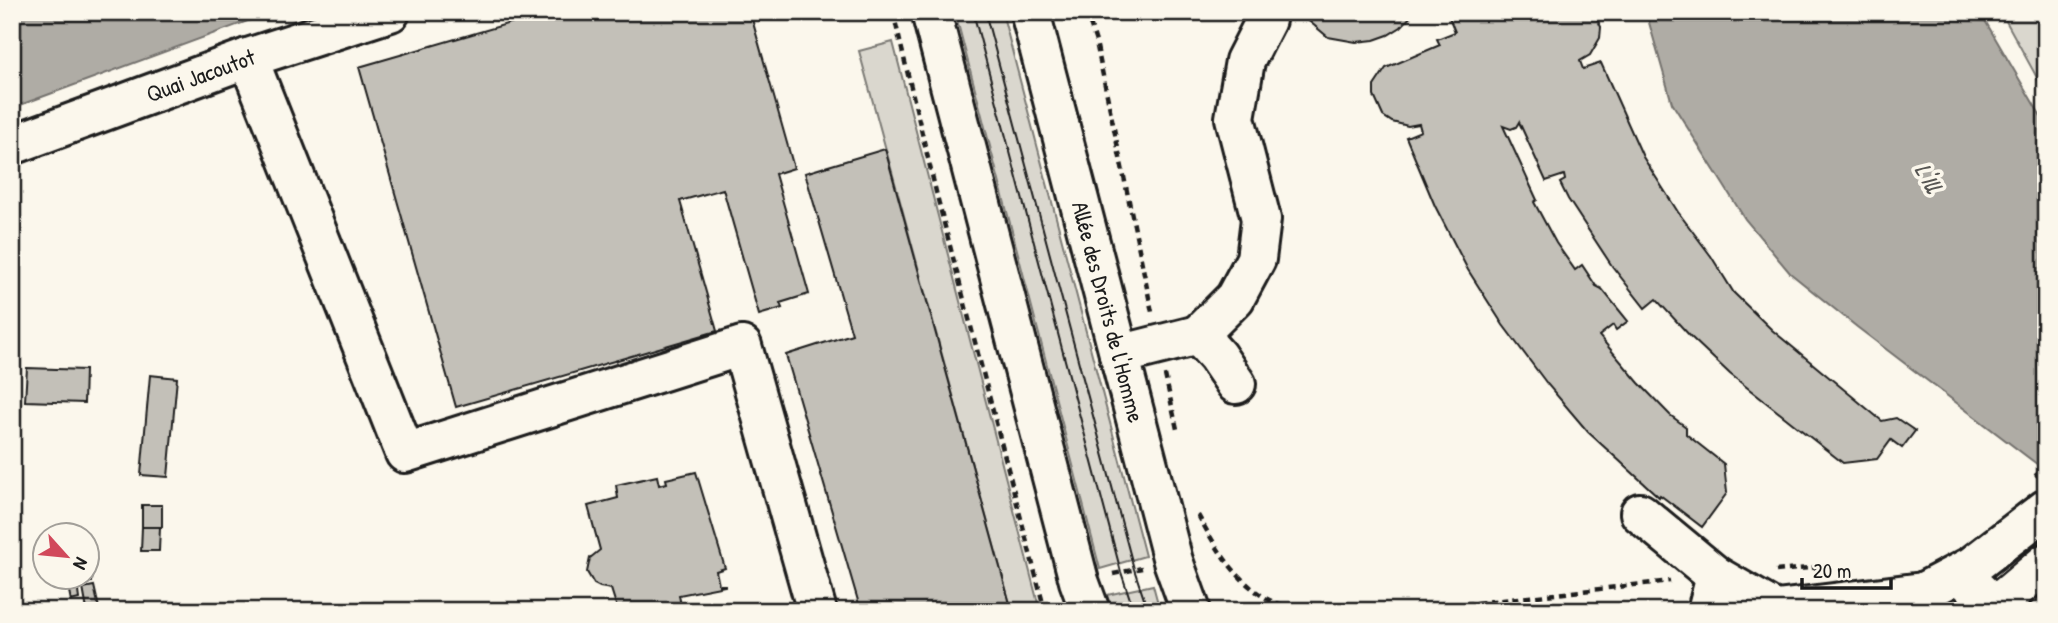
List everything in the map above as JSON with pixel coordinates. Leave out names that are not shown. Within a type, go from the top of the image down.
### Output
[{"type":"main road","name":"Quai Jacoutot","points":[[12,145],[248,58],[390,12]]},
{"type":"main road","points":[[931,12],[1084,596]]},
{"type":"main road","name":"Allée des Droits de l'Homme","points":[[1030,12],[1173,561],[1193,609]]},
{"type":"main road","points":[[1119,355],[1198,335],[1235,298],[1256,259],[1261,219],[1235,118],[1245,61],[1266,20],[1267,12]]},
{"type":"main road","points":[[248,58],[405,453],[743,346],[817,611]]},
{"type":"main road","points":[[1198,335],[1217,356],[1236,384]]},
{"type":"main road","points":[[1769,611],[1923,592],[1960,575],[2046,509]]},
{"type":"main road","points":[[1640,513],[1711,593],[1775,610]]},
{"type":"main road","points":[[1960,575],[1998,610],[2046,563]]},
{"type":"path","points":[[893,12],[937,196],[1045,611]]},
{"type":"path","points":[[1086,12],[1096,42],[1179,439]]},
{"type":"path","points":[[1193,506],[1218,551],[1234,570],[1265,598],[1301,611]]},
{"type":"path","points":[[1040,591],[1084,596],[1173,561],[1218,551]]},
{"type":"path","points":[[1770,571],[1838,566]]},
{"type":"path","points":[[1405,611],[1711,593]]},
{"type":"shaded area","points":[[955,12],[1002,12],[1145,556],[1100,569]]},
{"type":"shaded area","points":[[2001,12],[2046,12],[2046,94]]},
{"type":"shaded area","points":[[893,42],[1040,611],[1012,611],[859,51]]},
{"type":"shaded area","points":[[1153,585],[1160,611],[1112,611],[1107,595]]},
{"type":"water","points":[[12,12],[272,12],[12,108]]},
{"type":"water","name":"L'Ill","points":[[1646,12],[1980,12],[2046,125],[2046,471],[1790,273],[1745,219],[1672,103]]},
{"type":"building","points":[[548,12],[750,12],[794,168],[775,174],[809,294],[780,303],[782,308],[759,315],[723,189],[680,201],[717,331],[456,407],[359,67]]},
{"type":"building","points":[[1298,12],[1415,12],[1401,27],[1388,35],[1356,42],[1328,37]]},
{"type":"building","points":[[1462,12],[1493,12],[1494,16],[1512,12],[1514,17],[1528,12],[1594,12],[1601,27],[1600,38],[1590,55],[1580,61],[1583,69],[1601,63],[1643,157],[1734,293],[1772,330],[1882,421],[1896,418],[1915,431],[1902,448],[1891,440],[1877,459],[1843,463],[1730,374],[1656,299],[1645,308],[1612,266],[1568,199],[1560,183],[1565,180],[1564,175],[1546,181],[1519,122],[1511,129],[1503,126],[1537,200],[1534,202],[1556,243],[1575,270],[1582,265],[1596,286],[1602,289],[1628,321],[1616,330],[1613,325],[1599,336],[1639,383],[1670,415],[1686,427],[1686,434],[1724,464],[1727,493],[1702,527],[1660,495],[1659,497],[1588,432],[1503,325],[1468,270],[1435,206],[1406,137],[1421,131],[1419,124],[1408,126],[1392,122],[1383,116],[1374,96],[1374,86],[1386,68],[1440,45],[1437,39],[1455,32],[1449,17]]},
{"type":"building","points":[[885,149],[1012,611],[861,611],[786,355],[852,334],[805,173]]},
{"type":"building","points":[[27,368],[85,370],[84,403],[25,401]]},
{"type":"building","points":[[150,375],[177,378],[168,477],[141,475]]},
{"type":"building","points":[[696,472],[725,568],[716,571],[719,585],[725,586],[679,595],[682,611],[618,611],[611,589],[594,584],[587,572],[590,558],[600,550],[588,506],[618,498],[616,485],[657,476],[659,485],[667,483],[666,479]]},
{"type":"building","points":[[142,505],[162,505],[162,527],[142,527]]},
{"type":"building","points":[[142,527],[160,527],[159,551],[141,551]]},
{"type":"building","points":[[69,592],[78,592],[79,599],[71,601]]},
{"type":"building","points":[[84,592],[95,592],[99,608],[87,610]]},
{"type":"tram line","points":[[973,12],[1121,572],[1134,611]]},
{"type":"tram line","points":[[985,12],[1134,569],[1148,611]]}]
